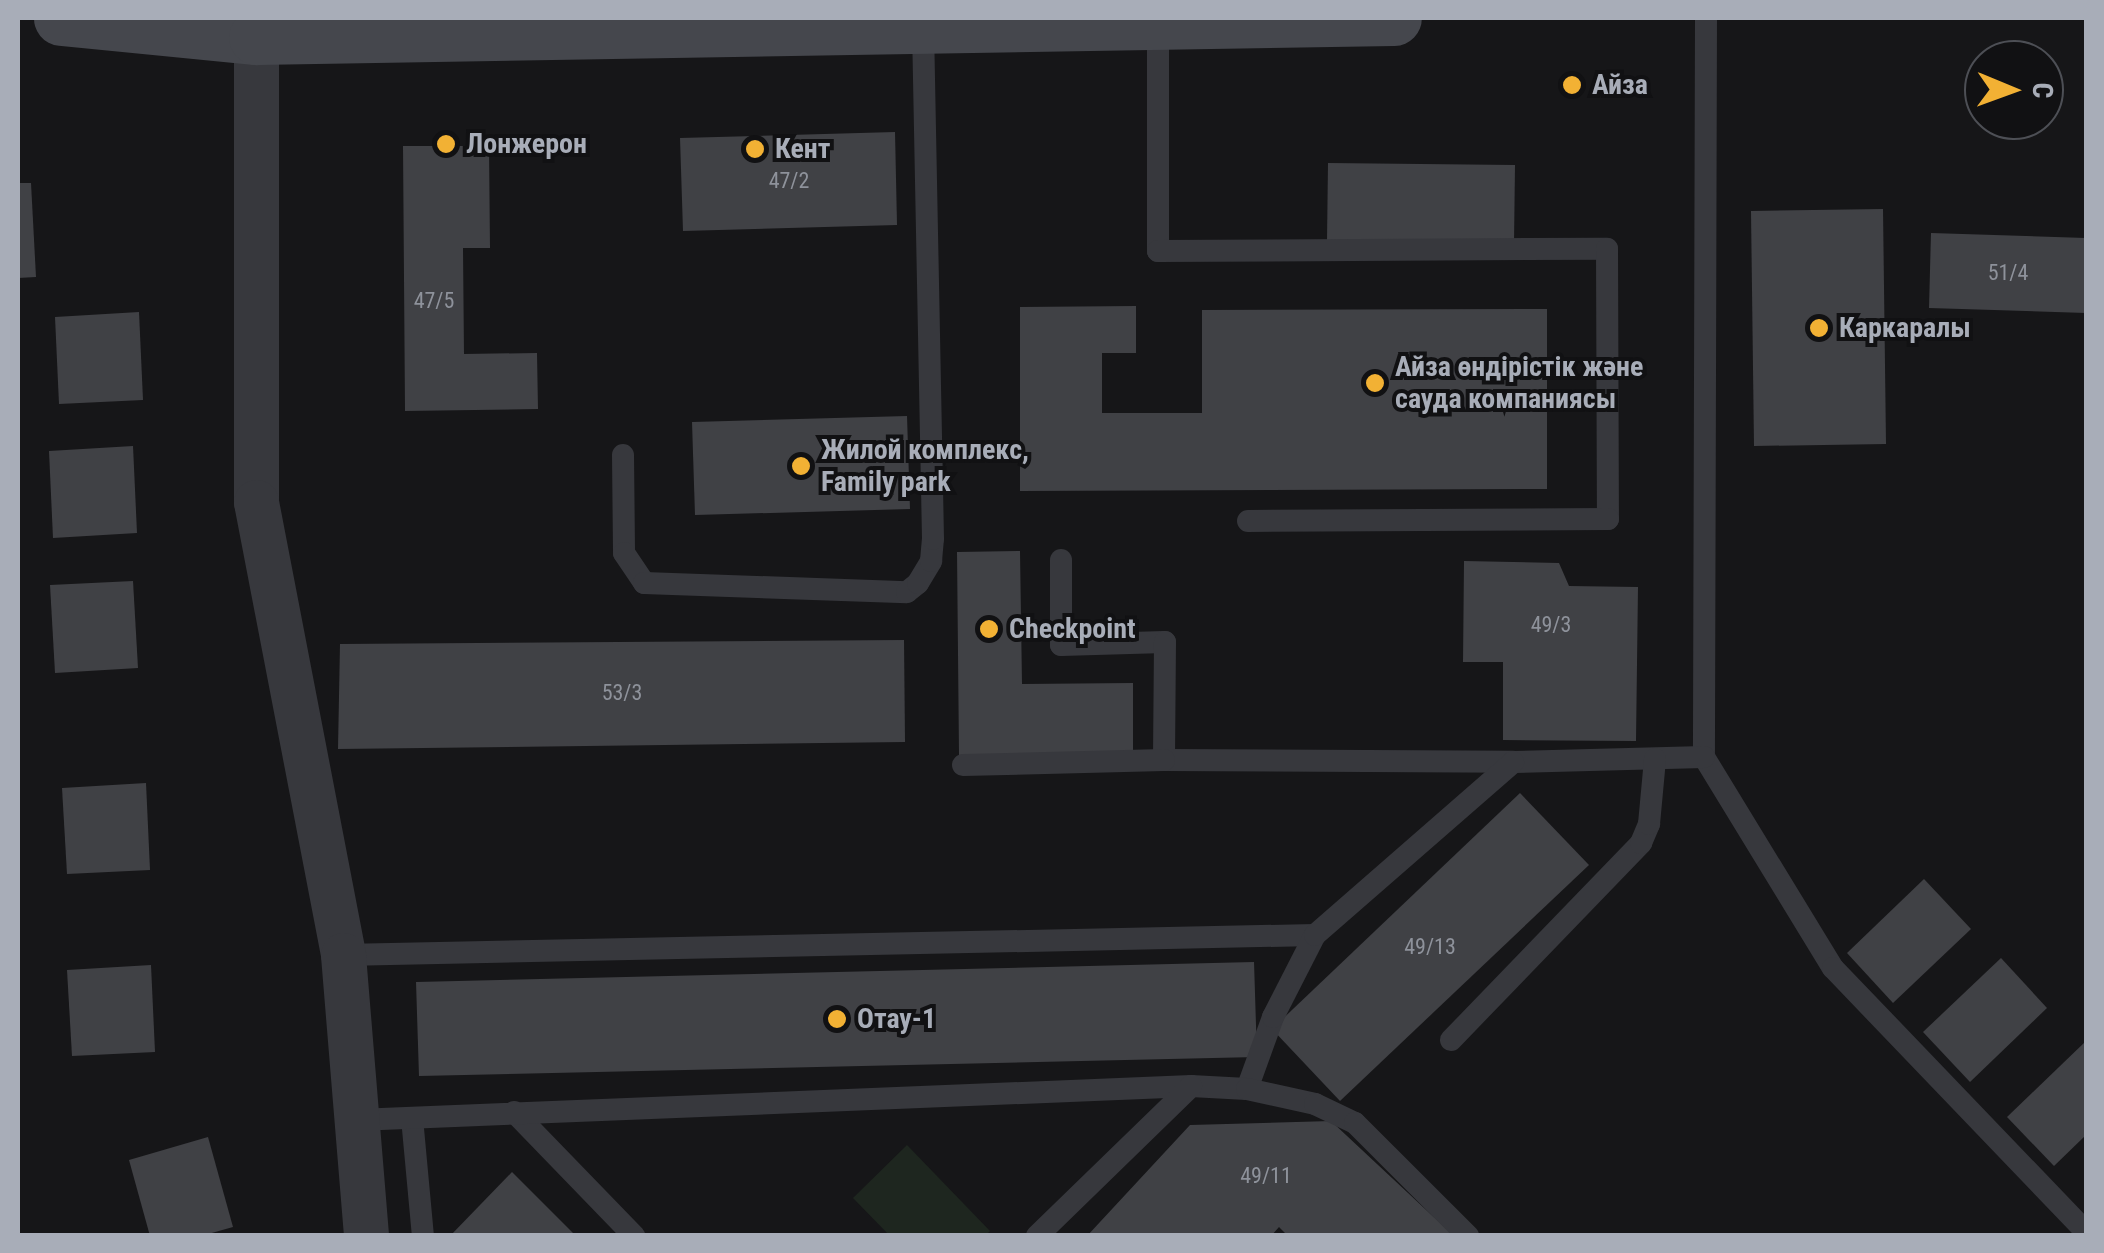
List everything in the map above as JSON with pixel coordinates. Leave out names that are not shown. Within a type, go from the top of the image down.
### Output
[{"type":"main road","points":[[61,18],[256,37],[389,26],[922,27],[1394,18]]},
{"type":"street","points":[[256,37],[256,502],[344,955],[366,1236]]},
{"type":"lane","points":[[1706,18],[1704,757],[1833,968],[2086,1232]]},
{"type":"lane","points":[[1158,24],[1158,251],[1607,249],[1608,519],[1248,521]]},
{"type":"lane","points":[[623,455],[624,553],[644,584],[907,592],[918,583],[930,561],[934,539],[922,27]]},
{"type":"lane","points":[[1062,560],[1061,645],[1165,642],[1164,760]]},
{"type":"lane","points":[[963,765],[1704,757]]},
{"type":"lane","points":[[1450,1040],[1641,844],[1650,824],[1655,759]]},
{"type":"lane","points":[[1247,1089],[1273,1016],[1315,935],[1514,762]]},
{"type":"lane","points":[[344,955],[1315,935]]},
{"type":"lane","points":[[1036,1236],[1190,1086]]},
{"type":"lane","points":[[357,1120],[1190,1086],[1247,1089],[1315,1104],[1355,1124],[1468,1236]]},
{"type":"lane","points":[[514,1112],[634,1236]]},
{"type":"lane","points":[[412,1118],[423,1236]]},
{"type":"shaded area","points":[[907,1145],[990,1231],[986,1235],[889,1235],[853,1198]]},
{"type":"building","points":[[895,132],[897,225],[683,231],[680,138]]},
{"type":"building","points":[[403,146],[489,146],[490,248],[463,248],[464,354],[537,353],[538,409],[405,411]]},
{"type":"building","points":[[1328,163],[1515,165],[1514,243],[1327,241]]},
{"type":"building","points":[[18,183],[31,183],[36,277],[18,278]]},
{"type":"building","name":"Каркаралы","points":[[1883,209],[1886,444],[1754,446],[1751,211]]},
{"type":"building","points":[[1931,233],[2086,238],[2086,313],[1929,308]]},
{"type":"building","name":"Айза өндірістік және сауда компаниясы","points":[[1136,306],[1136,353],[1102,353],[1102,413],[1202,413],[1202,310],[1547,309],[1547,489],[1020,491],[1020,307]]},
{"type":"building","points":[[139,312],[143,400],[59,404],[55,317]]},
{"type":"building","name":"Жилой комплекс, Family park","points":[[907,416],[910,509],[695,515],[692,422]]},
{"type":"building","points":[[133,446],[137,533],[53,538],[49,451]]},
{"type":"building","name":"Checkpoint","points":[[1020,551],[1022,684],[1133,683],[1133,753],[959,755],[957,552]]},
{"type":"building","points":[[1464,561],[1559,563],[1569,586],[1638,587],[1636,741],[1503,740],[1503,662],[1463,662]]},
{"type":"building","points":[[133,581],[138,668],[55,673],[50,585]]},
{"type":"building","points":[[904,640],[905,742],[338,749],[340,644]]},
{"type":"building","points":[[146,783],[150,870],[67,874],[62,788]]},
{"type":"building","points":[[1520,793],[1589,865],[1340,1101],[1272,1029]]},
{"type":"building","points":[[1924,879],[1971,929],[1893,1003],[1847,953]]},
{"type":"building","points":[[2001,958],[2047,1008],[1970,1082],[1923,1032]]},
{"type":"building","name":"Отау-1","points":[[1254,962],[1257,1057],[419,1076],[416,982]]},
{"type":"building","points":[[151,965],[155,1052],[72,1056],[67,970]]},
{"type":"building","points":[[2086,1041],[2086,1135],[2054,1166],[2007,1117]]},
{"type":"building","points":[[1331,1121],[1454,1236],[1288,1236],[1279,1227],[1271,1236],[1087,1236],[1190,1125]]},
{"type":"building","points":[[208,1137],[233,1227],[201,1236],[150,1236],[129,1160]]},
{"type":"building","points":[[512,1172],[576,1236],[450,1236]]},
{"type":"place","name":"Айза","points":[[1572,85]]},
{"type":"place","name":"Лонжерон","points":[[446,144]]},
{"type":"place","name":"Кент","points":[[755,149]]},
{"type":"place","name":"Каркаралы","points":[[1819,328]]},
{"type":"place","name":"Айза өндірістік және сауда компаниясы","points":[[1375,383]]},
{"type":"place","name":"Жилой комплекс, Family park","points":[[801,466]]},
{"type":"place","name":"Checkpoint","points":[[989,629]]},
{"type":"place","name":"Отау-1","points":[[837,1019]]}]
